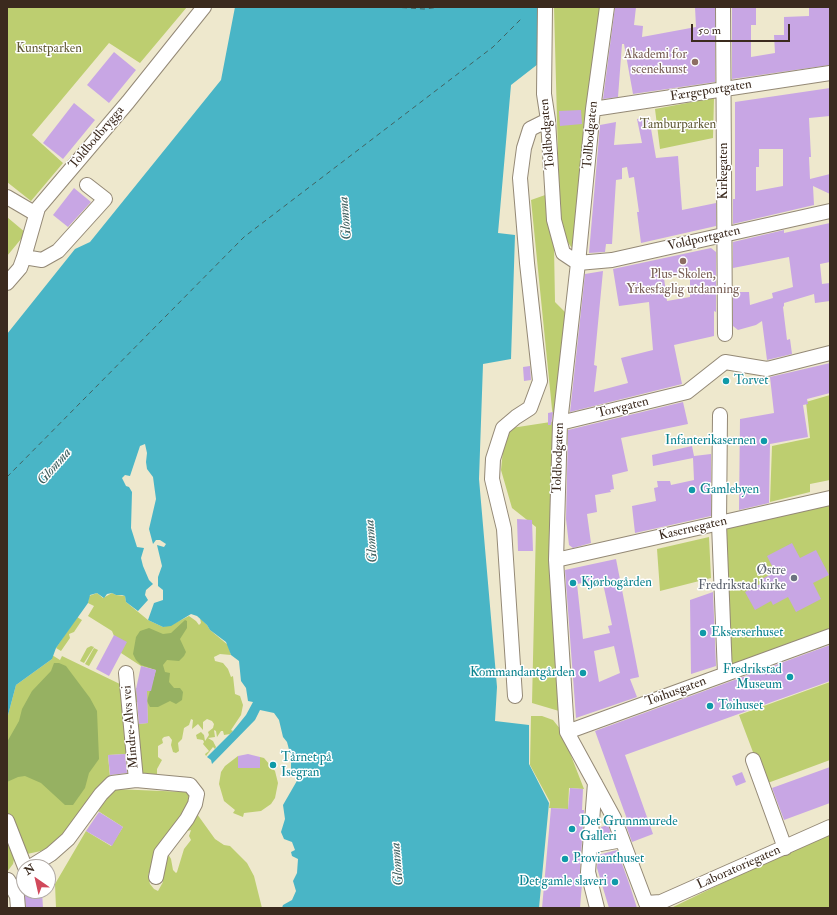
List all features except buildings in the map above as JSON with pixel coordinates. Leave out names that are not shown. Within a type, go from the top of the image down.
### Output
[{"type":"street","name":"Toldbodbrygga","points":[[8,282],[20,268],[38,208],[128,102],[204,7]]},
{"type":"street","name":"Toldbodgaten","points":[[545,7],[544,94],[547,116],[554,220],[562,253],[578,262],[560,423],[556,560],[568,732],[614,818],[646,903]]},
{"type":"street","name":"Tollbodgaten","points":[[578,262],[593,109],[607,7]]},
{"type":"street","name":"Kirkegaten","points":[[723,7],[725,334]]},
{"type":"street","name":"Færgeportgaten","points":[[593,109],[830,73]]},
{"type":"street","points":[[515,696],[504,529],[492,479],[493,458],[503,428],[530,408],[540,382],[527,263],[520,178],[524,148],[530,129],[547,116]]},
{"type":"street","points":[[24,257],[42,260],[58,251],[105,199],[87,185]]},
{"type":"street","points":[[7,197],[36,214]]},
{"type":"street","name":"Voldportgaten","points":[[578,262],[612,260],[830,211]]},
{"type":"street","name":"Torvgaten","points":[[560,423],[687,392],[725,362],[767,369],[830,353]]},
{"type":"street","points":[[720,415],[719,524],[725,674]]},
{"type":"street","name":"Kasernegaten","points":[[556,560],[830,498]]},
{"type":"street","name":"Tøihusgaten","points":[[568,732],[830,636]]},
{"type":"street","name":"Mindre-Alvs vei","points":[[126,673],[136,780]]},
{"type":"street","points":[[753,760],[785,848]]},
{"type":"street","name":"Mindre-Alvs vei","points":[[43,859],[68,839],[108,786],[117,782],[136,780],[187,784],[193,787],[197,794],[195,804],[190,814],[161,853],[156,877]]},
{"type":"street","points":[[595,783],[588,872],[598,908]]},
{"type":"street","points":[[7,821],[22,859]]},
{"type":"street","name":"Laboratoriegaten","points":[[646,903],[661,902],[830,827]]},
{"type":"street","points":[[590,846],[622,840]]},
{"type":"street","points":[[16,875],[7,880],[17,896],[18,908]]},
{"type":"green space","name":"Kunstparken","points":[[7,7],[187,7],[140,63],[109,43],[32,135],[63,163],[31,201],[7,182]]},
{"type":"green space","points":[[554,7],[603,7],[572,248],[560,232]]},
{"type":"green space","name":"Tamburparken","points":[[714,98],[713,138],[660,149],[655,109]]},
{"type":"green space","points":[[548,194],[554,247],[555,302],[566,313],[557,418],[553,419],[531,200]]},
{"type":"green space","points":[[7,217],[26,233],[7,256]]},
{"type":"green space","points":[[830,395],[830,480],[810,484],[810,492],[770,502],[772,446],[810,438],[806,402]]},
{"type":"green space","points":[[557,421],[551,559],[559,711],[532,703],[536,527],[512,508],[501,470],[505,429]]},
{"type":"green space","points":[[830,502],[830,633],[727,669],[723,526]]},
{"type":"green space","points":[[709,537],[711,578],[660,591],[657,549]]},
{"type":"green space","points":[[97,593],[103,598],[112,593],[125,596],[126,602],[148,620],[163,627],[189,616],[199,625],[201,623],[200,618],[210,630],[228,645],[231,655],[220,654],[214,657],[215,661],[223,663],[228,669],[231,677],[233,676],[235,694],[240,696],[243,705],[241,715],[230,734],[224,735],[223,731],[221,731],[217,737],[216,731],[214,730],[215,737],[208,738],[213,741],[216,747],[215,749],[213,747],[206,756],[205,754],[209,751],[203,744],[203,740],[197,739],[196,735],[201,732],[204,735],[205,741],[209,735],[208,732],[213,728],[214,724],[212,721],[207,719],[203,722],[203,730],[198,724],[192,729],[193,720],[191,719],[189,725],[184,728],[182,739],[178,743],[179,751],[176,753],[173,752],[171,745],[172,740],[169,736],[162,739],[163,743],[158,746],[158,757],[162,760],[157,769],[157,777],[142,775],[136,724],[148,723],[147,702],[135,702],[136,688],[151,691],[156,670],[141,666],[121,653],[112,631],[88,616],[94,606],[88,603],[89,596]]},
{"type":"green space","points":[[77,617],[82,620],[74,632],[69,634],[70,638],[61,651],[56,648]]},
{"type":"green space","points":[[185,620],[187,621],[187,628],[180,639],[186,652],[179,661],[167,660],[163,665],[165,672],[170,673],[169,682],[174,688],[180,688],[183,692],[182,700],[176,704],[170,701],[158,707],[150,707],[147,701],[156,670],[141,665],[136,660],[133,654],[136,637],[140,631],[149,628],[163,634],[171,633]]},
{"type":"green space","points":[[91,646],[94,647],[84,663],[80,661],[87,648]]},
{"type":"green space","points":[[94,648],[98,650],[89,666],[85,664]]},
{"type":"green space","points":[[52,655],[60,660],[62,656],[124,686],[127,754],[108,755],[110,777],[79,819],[53,845],[41,851],[27,854],[7,815],[7,719],[16,685],[52,659]]},
{"type":"green space","points":[[54,663],[59,663],[66,666],[90,698],[97,711],[99,759],[89,773],[85,788],[73,805],[65,805],[41,783],[25,776],[18,777],[7,782],[7,742],[19,721],[22,709],[32,691],[51,671]]},
{"type":"green space","points":[[830,682],[830,760],[765,784],[739,715]]},
{"type":"green space","points":[[531,716],[542,716],[553,720],[561,730],[584,789],[569,788],[568,809],[549,808],[550,802],[530,765]]},
{"type":"green space","points":[[238,756],[238,768],[260,768],[260,757],[264,758],[275,771],[278,783],[275,798],[271,804],[261,811],[244,813],[243,817],[233,813],[235,810],[224,801],[219,784],[221,772],[225,766]]},
{"type":"green space","points":[[114,789],[186,792],[192,795],[189,807],[156,851],[148,876],[150,884],[158,891],[163,882],[163,864],[168,854],[171,859],[173,870],[176,873],[177,872],[184,849],[191,840],[189,836],[191,830],[184,832],[197,814],[215,839],[224,845],[230,846],[247,863],[254,876],[262,908],[56,908],[56,882],[86,831],[111,846],[123,827],[98,811]]},
{"type":"green space","points":[[7,830],[15,855],[13,864],[7,872]]},
{"type":"green space","points":[[830,831],[830,908],[671,908]]},
{"type":"water","name":"Glomma","points":[[235,7],[540,7],[538,64],[511,85],[498,233],[515,235],[511,359],[483,364],[479,479],[497,687],[495,721],[529,725],[529,764],[549,803],[539,908],[282,908],[283,905],[292,900],[296,891],[293,881],[297,873],[298,859],[292,856],[291,852],[295,850],[292,842],[284,839],[281,832],[285,819],[283,805],[298,779],[291,768],[291,757],[287,742],[283,737],[279,720],[274,713],[260,710],[255,720],[212,764],[211,760],[207,757],[233,731],[246,715],[253,702],[248,701],[246,688],[241,681],[239,661],[231,655],[226,642],[210,630],[207,625],[197,616],[191,614],[171,626],[163,627],[148,620],[154,603],[163,600],[163,590],[158,586],[158,577],[162,566],[157,545],[164,547],[166,544],[160,540],[156,540],[153,544],[149,529],[156,499],[153,477],[147,469],[147,453],[145,444],[140,446],[130,476],[125,475],[122,478],[126,486],[129,487],[132,492],[131,528],[137,547],[144,548],[141,558],[143,566],[149,580],[153,584],[146,590],[145,595],[148,600],[138,611],[126,602],[125,596],[122,595],[112,593],[107,594],[104,598],[97,593],[90,595],[88,603],[56,648],[52,659],[16,685],[7,719],[7,334],[75,249],[90,242],[221,80]]},
{"type":"ferry route","points":[[393,7],[424,9],[441,7]]},
{"type":"ferry route","points":[[7,477],[244,237],[493,47],[521,19]]},
{"type":"place","name":"Akademi for scenekunst","points":[[695,62]]},
{"type":"place","name":"Plus-Skolen, Yrkesfaglig utdanning","points":[[683,261]]},
{"type":"place","name":"Torvet","points":[[726,381]]},
{"type":"place","name":"Infanterikasernen","points":[[764,441]]},
{"type":"place","name":"Gamlebyen","points":[[692,490]]},
{"type":"place","name":"Østre Fredrikstad kirke","points":[[794,578]]},
{"type":"place","name":"Kjørbogården","points":[[573,583]]},
{"type":"place","name":"Ekserserhuset","points":[[703,633]]},
{"type":"place","name":"Kommandantgården","points":[[583,673]]},
{"type":"place","name":"Fredrikstad Museum","points":[[790,677]]},
{"type":"place","name":"Tøihuset","points":[[710,706]]},
{"type":"place","name":"Tårnet på Isegran","points":[[273,765]]},
{"type":"place","name":"Det Grunnmurede Galleri","points":[[572,829]]},
{"type":"place","name":"Provianthuset","points":[[565,859]]},
{"type":"place","name":"Det gamle slaveri","points":[[615,882]]}]
